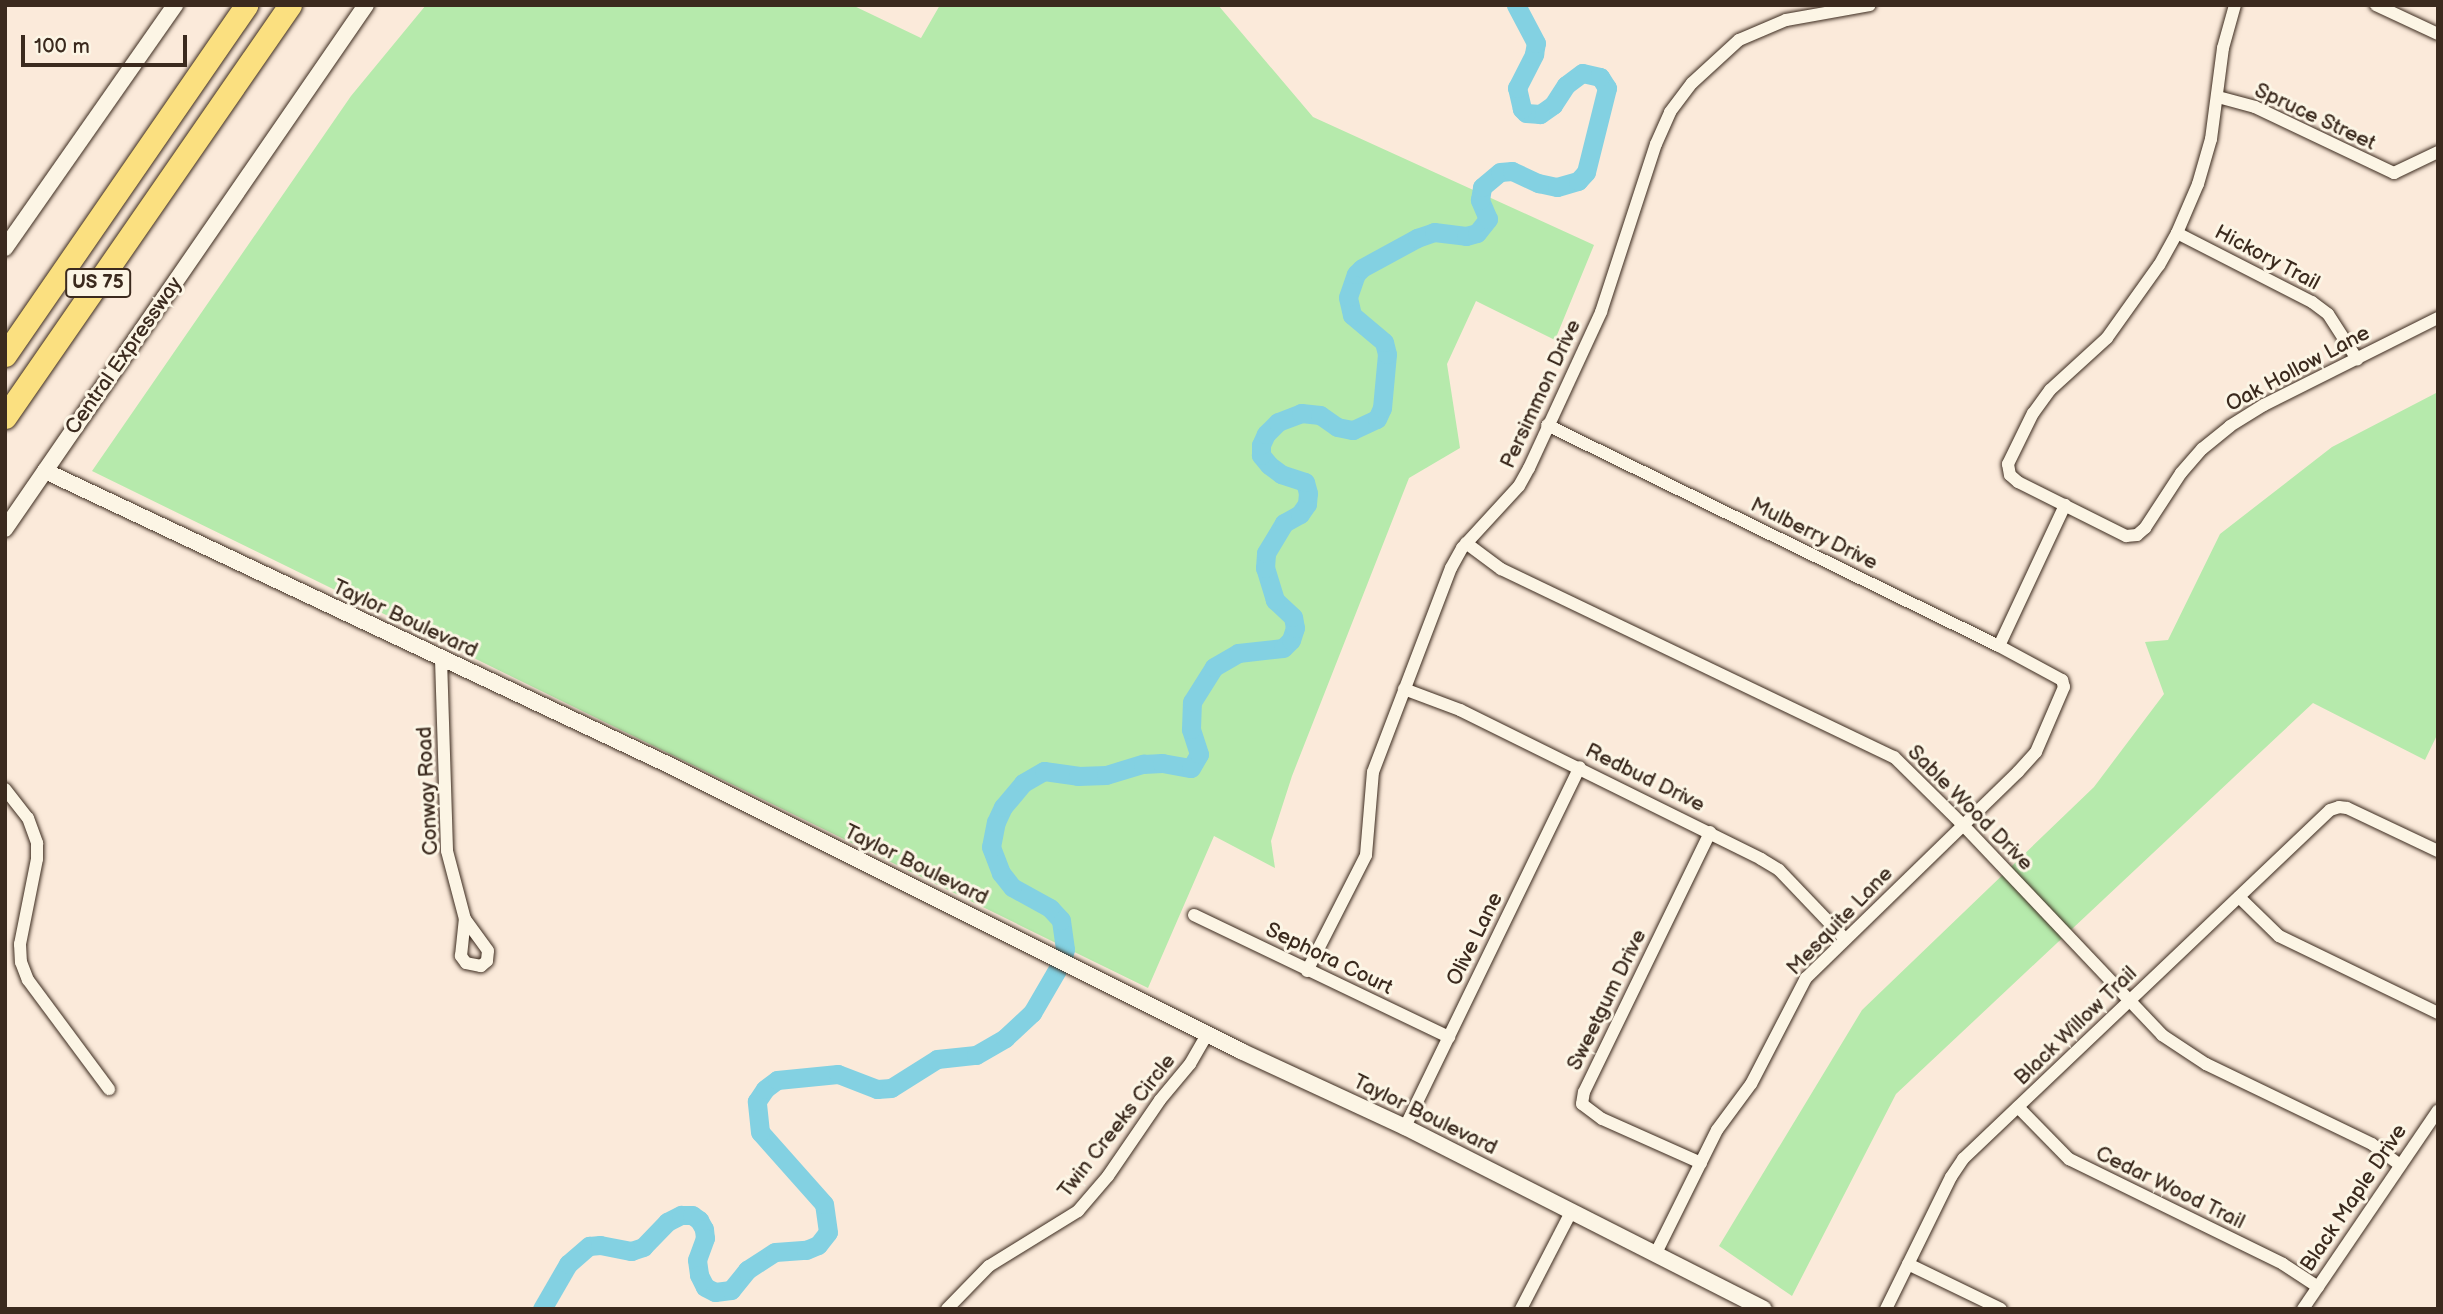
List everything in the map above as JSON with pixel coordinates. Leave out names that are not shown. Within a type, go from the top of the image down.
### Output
[{"type":"highway","name":"US 75","points":[[5,355],[246,5]]},
{"type":"highway","name":"US 75","points":[[5,417],[290,5]]},
{"type":"street","points":[[5,248],[175,5]]},
{"type":"street","name":"Central Expressway","points":[[5,529],[366,5]]},
{"type":"street","name":"Persimmon Drive","points":[[1307,971],[1366,855],[1373,772],[1451,568],[1466,543],[1519,486],[1601,312],[1656,144],[1671,112],[1692,83],[1739,40],[1786,20],[1870,5]]},
{"type":"street","points":[[1999,646],[2065,506],[2018,482],[2010,475],[2008,464],[2033,413],[2050,390],[2107,338],[2159,265],[2177,233],[2198,184],[2218,97],[2223,48],[2235,5]]},
{"type":"street","points":[[2376,5],[2438,34]]},
{"type":"street","name":"Spruce Street","points":[[2218,97],[2255,107],[2394,173],[2438,152]]},
{"type":"street","name":"Hickory Trail","points":[[2177,233],[2312,302],[2328,314],[2357,359]]},
{"type":"street","name":"Oak Hollow Lane","points":[[2065,506],[2126,536],[2137,535],[2145,528],[2181,473],[2230,426],[2264,405],[2438,318]]},
{"type":"street","name":"Mulberry Drive","points":[[1547,425],[1999,646],[2062,680]]},
{"type":"street","name":"Taylor Boulevard","points":[[45,471],[668,765],[1208,1034],[1405,1127],[1764,1309]]},
{"type":"street","name":"Sable Wood Drive","points":[[1466,543],[1501,569],[1894,757],[1964,826],[2162,1035],[2183,1051],[2372,1144],[2400,1165]]},
{"type":"street","name":"Conway Road","points":[[441,659],[447,851],[465,919]]},
{"type":"street","name":"Mesquite Lane","points":[[1656,1253],[1717,1130],[1738,1105],[1769,1052],[1794,997],[1806,978],[1964,826],[2036,752],[2063,694],[2062,680]]},
{"type":"street","name":"Redbud Drive","points":[[1404,689],[1460,710],[1580,767],[1779,870],[1845,939]]},
{"type":"street","name":"Olive Lane","points":[[1405,1127],[1580,767]]},
{"type":"street","points":[[5,789],[28,818],[37,843],[20,944],[21,962],[28,980],[110,1089]]},
{"type":"street","name":"Black Willow Trail","points":[[1886,1309],[1951,1177],[1963,1160],[2330,810],[2339,807],[2438,851]]},
{"type":"street","name":"Sweetgum Drive","points":[[1701,1163],[1602,1119],[1582,1104],[1584,1092],[1710,832]]},
{"type":"street","points":[[2239,897],[2279,936],[2438,1013]]},
{"type":"street","name":"Sephora Court","points":[[1194,915],[1449,1037]]},
{"type":"street","name":"Twin Creeks Circle","points":[[947,1309],[989,1266],[1078,1211],[1108,1176],[1160,1100],[1190,1064],[1208,1034]]},
{"type":"street","name":"Cedar Wood Trail","points":[[2018,1107],[2069,1159],[2283,1264],[2318,1287]]},
{"type":"street","name":"Black Maple Drive","points":[[2303,1309],[2438,1110]]},
{"type":"street","points":[[1521,1309],[1572,1210]]},
{"type":"street","points":[[1908,1264],[2001,1309]]},
{"type":"green space","points":[[426,5],[852,5],[921,38],[940,5],[1218,5],[1313,117],[1594,245],[1555,340],[1476,301],[1447,364],[1460,448],[1409,478],[1292,776],[1271,841],[1275,868],[1214,836],[1148,988],[92,471],[351,96]]},
{"type":"green space","points":[[2438,392],[2438,733],[2425,760],[2313,703],[1896,1094],[1792,1296],[1719,1246],[1862,1010],[2094,787],[2164,694],[2145,642],[2168,640],[2220,534],[2332,447]]},
{"type":"waterway","points":[[1063,957],[1065,949],[1061,920],[1050,908],[1012,887],[1001,873],[991,847],[996,822],[1003,807],[1023,783],[1044,771],[1078,776],[1106,775],[1143,764],[1162,763],[1191,768],[1199,754],[1191,729],[1192,702],[1214,667],[1238,653],[1283,648],[1291,640],[1295,628],[1293,617],[1275,600],[1265,568],[1266,553],[1284,523],[1300,514],[1307,504],[1308,493],[1305,482],[1281,474],[1269,465],[1261,455],[1261,445],[1266,434],[1278,422],[1301,413],[1320,415],[1337,427],[1353,430],[1377,419],[1382,408],[1387,354],[1384,342],[1352,315],[1348,297],[1356,274],[1362,268],[1417,238],[1434,232],[1466,236],[1477,233],[1488,219],[1480,200],[1482,187],[1500,172],[1512,171],[1538,183],[1557,187],[1578,181],[1586,172],[1607,88],[1600,77],[1582,73],[1566,85],[1553,105],[1540,114],[1526,113],[1522,109],[1517,88],[1534,54],[1536,43],[1516,5]]},
{"type":"waterway","points":[[542,1309],[568,1264],[589,1246],[600,1245],[631,1251],[643,1247],[667,1222],[681,1215],[692,1215],[704,1229],[705,1238],[697,1260],[699,1275],[705,1287],[715,1292],[731,1290],[747,1270],[775,1252],[806,1250],[818,1245],[828,1232],[824,1204],[760,1132],[757,1101],[765,1089],[777,1080],[838,1074],[877,1089],[891,1088],[937,1059],[976,1055],[1005,1038],[1032,1013],[1057,970]]}]
